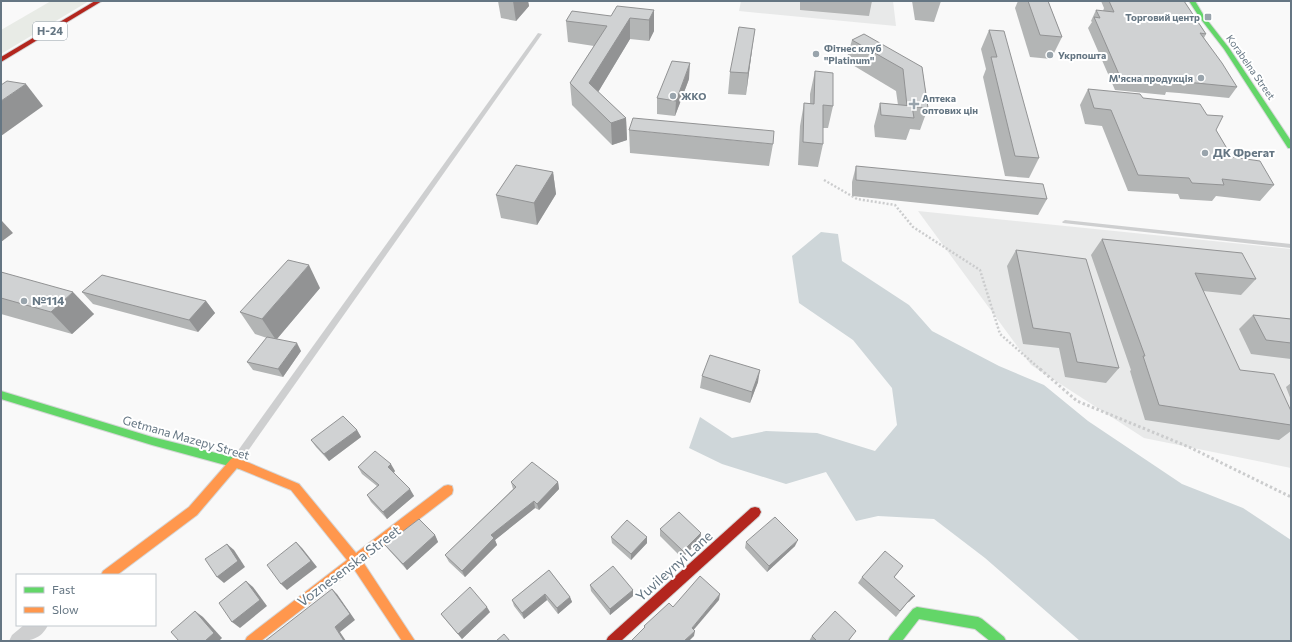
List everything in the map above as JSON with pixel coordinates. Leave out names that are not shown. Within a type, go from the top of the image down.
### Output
[{"type":"street","name":"Н-24","points":[[1,60],[99,1]]},
{"type":"street","name":"Korabelna Street","points":[[1192,1],[1291,146]]},
{"type":"street","name":"Getmana Mazepy Street","points":[[1,395],[152,441],[235,462],[295,487],[356,561],[409,641]]},
{"type":"street","points":[[108,574],[192,511],[235,462]]},
{"type":"street","name":"Voznesenska Street","points":[[251,641],[448,490]]},
{"type":"street","name":"Yuvileynyi Lane","points":[[612,641],[755,512]]},
{"type":"street","points":[[894,641],[917,613],[978,623],[1000,641]]},
{"type":"street","points":[[18,641],[38,626]]},
{"type":"lane","points":[[235,462],[540,34]]},
{"type":"lane","points":[[1065,222],[1291,246]]},
{"type":"path","points":[[824,180],[857,199],[895,204],[913,227],[980,270],[1000,334],[1077,401],[1189,448],[1291,497]]},
{"type":"shaded area","points":[[51,1],[89,1],[1,54],[1,30]]},
{"type":"shaded area","points":[[741,1],[893,1],[896,26],[739,11]]},
{"type":"shaded area","points":[[918,211],[1291,249],[1291,468],[1144,438],[1031,365]]},
{"type":"shaded area","points":[[821,232],[838,234],[842,261],[909,305],[932,331],[999,366],[1044,385],[1088,421],[1182,484],[1243,508],[1291,540],[1291,641],[1080,641],[985,558],[934,519],[878,516],[856,521],[826,472],[786,484],[722,464],[689,448],[700,417],[732,438],[766,431],[817,433],[875,451],[897,425],[892,388],[853,340],[799,303],[792,256]]},
{"type":"building","points":[[1028,1],[1048,1],[1062,37],[1040,35]]},
{"type":"building","points":[[1109,1],[1184,1],[1206,34],[1200,33],[1237,87],[1186,82],[1170,81],[1172,83],[1121,79],[1094,17],[1100,18],[1096,10],[1114,12]]},
{"type":"building","points":[[617,6],[654,10],[649,20],[630,18],[589,83],[626,118],[611,123],[570,83],[607,26],[566,21],[572,11],[611,16]]},
{"type":"building","points":[[739,27],[755,29],[748,73],[730,72]]},
{"type":"building","points":[[989,30],[1004,31],[1039,158],[1015,156],[991,57],[997,57]]},
{"type":"building","points":[[864,34],[922,67],[928,108],[907,106],[903,69],[852,40]]},
{"type":"building","points":[[672,61],[690,63],[676,101],[657,98]]},
{"type":"building","points":[[815,71],[833,73],[833,106],[823,105],[823,144],[803,142],[804,103],[814,104]]},
{"type":"building","points":[[7,81],[26,84],[1,101],[1,85]]},
{"type":"building","points":[[1088,89],[1140,94],[1143,98],[1200,104],[1207,115],[1223,116],[1216,130],[1232,157],[1260,161],[1274,185],[1222,179],[1224,185],[1192,183],[1189,178],[1138,175],[1111,110],[1094,108]]},
{"type":"building","points":[[880,103],[912,106],[914,118],[881,115]]},
{"type":"building","points":[[633,118],[774,131],[773,144],[629,130]]},
{"type":"building","points":[[516,165],[553,172],[534,203],[496,195]]},
{"type":"building","points":[[856,166],[1043,184],[1047,199],[856,180]]},
{"type":"building","points":[[1102,239],[1242,253],[1256,279],[1195,273],[1240,370],[1274,374],[1291,411],[1291,425],[1159,405],[1143,356],[1145,356]]},
{"type":"building","points":[[1016,250],[1086,259],[1119,368],[1077,362],[1070,333],[1033,328]]},
{"type":"building","points":[[288,260],[309,265],[262,319],[240,312]]},
{"type":"building","points":[[1,272],[73,292],[51,312],[1,298]]},
{"type":"building","points":[[102,275],[206,301],[189,320],[82,292]]},
{"type":"building","points":[[1253,315],[1291,319],[1291,343],[1266,340]]},
{"type":"building","points":[[267,337],[297,343],[278,369],[247,362]]},
{"type":"building","points":[[710,355],[760,370],[752,392],[702,376]]},
{"type":"building","points":[[343,416],[357,430],[324,454],[311,440]]},
{"type":"building","points":[[375,451],[391,464],[388,467],[410,489],[383,512],[367,495],[379,485],[358,467]]},
{"type":"building","points":[[532,462],[558,482],[537,504],[534,501],[491,535],[494,538],[462,571],[445,555],[516,487],[511,482]]},
{"type":"building","points":[[679,512],[701,533],[683,551],[660,529]]},
{"type":"building","points":[[775,517],[798,540],[769,566],[746,542]]},
{"type":"building","points":[[419,519],[435,535],[403,564],[385,545]]},
{"type":"building","points":[[627,520],[647,537],[631,554],[611,537]]},
{"type":"building","points":[[296,542],[311,561],[281,584],[267,565]]},
{"type":"building","points":[[227,544],[238,561],[217,577],[205,559]]},
{"type":"building","points":[[885,551],[903,566],[894,577],[915,596],[912,597],[900,611],[862,577]]},
{"type":"building","points":[[613,566],[633,590],[610,609],[590,585]]},
{"type":"building","points":[[549,570],[570,597],[557,608],[545,594],[522,613],[512,600]]},
{"type":"building","points":[[700,576],[720,594],[692,628],[695,631],[684,641],[631,641],[645,627],[644,626],[669,603],[673,607]]},
{"type":"building","points":[[246,581],[260,600],[232,622],[219,603]]},
{"type":"building","points":[[470,587],[487,607],[458,634],[441,614]]},
{"type":"building","points":[[332,589],[350,614],[335,627],[344,641],[265,641]]},
{"type":"building","points":[[195,611],[214,633],[205,641],[179,641],[171,632]]},
{"type":"building","points":[[835,611],[856,631],[848,641],[817,641],[812,636]]},
{"type":"building","points":[[504,634],[510,641],[496,641]]},
{"type":"traffic: fast","points":[[1192,1],[1202,17],[1226,48],[1291,146]]},
{"type":"traffic: fast","points":[[1,395],[152,441],[240,464]]},
{"type":"traffic: fast","points":[[894,641],[917,613],[978,623],[1000,641]]},
{"type":"traffic: slow","points":[[108,574],[193,511],[235,462]]},
{"type":"traffic: slow","points":[[240,464],[295,487],[355,561],[409,641]]},
{"type":"traffic: slow","points":[[251,641],[448,490]]},
{"type":"traffic: jam","points":[[1,60],[99,1]]},
{"type":"traffic: jam","points":[[612,641],[755,512]]},
{"type":"place","name":"Торговий центр","points":[[1208,17]]},
{"type":"place","name":"Фітнес клуб \"Platinum\"","points":[[816,54]]},
{"type":"place","name":"Укрпошта","points":[[1050,55]]},
{"type":"place","name":"М'ясна продукція","points":[[1201,78]]},
{"type":"place","name":"ЖКО","points":[[673,96]]},
{"type":"place","name":"Аптека оптових цін","points":[[914,104]]},
{"type":"place","name":"ДК Фрегат","points":[[1205,153]]},
{"type":"place","name":"№114","points":[[24,301]]}]
